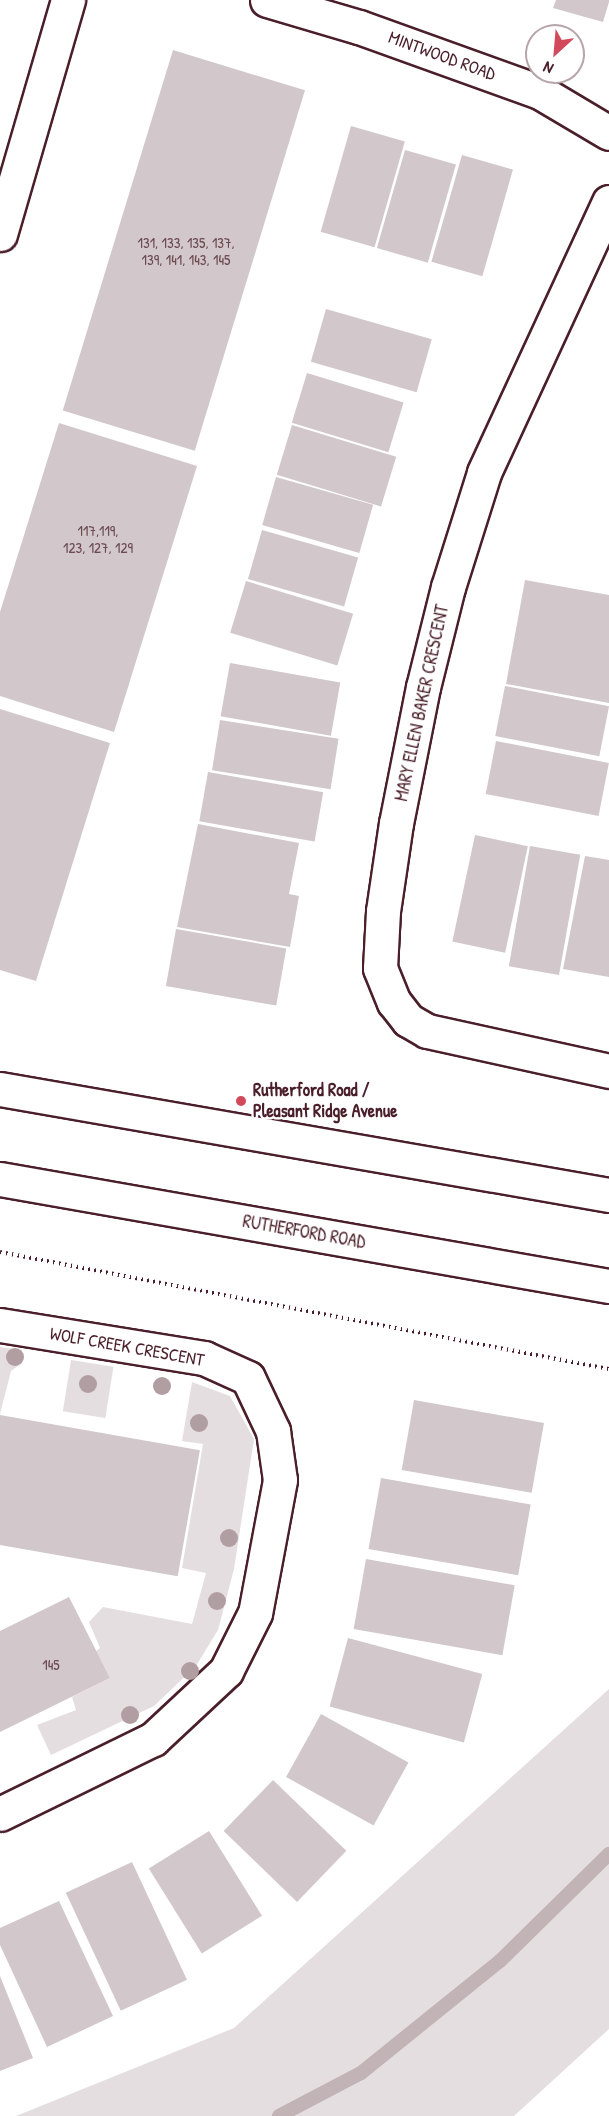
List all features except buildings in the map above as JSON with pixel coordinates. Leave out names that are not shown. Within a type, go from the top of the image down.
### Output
[{"type":"street","points":[[0,234],[68,0]]},
{"type":"street","name":"MINTWOOD ROAD","points":[[267,0],[359,27],[540,92],[609,133]]},
{"type":"street","name":"MARY ELLEN BAKER CRESCENT","points":[[609,202],[484,473],[448,587],[423,687],[396,823],[383,911],[380,968],[394,1002],[408,1020],[427,1031],[609,1071]]},
{"type":"street","points":[[0,1089],[609,1195]]},
{"type":"street","name":"RUTHERFORD ROAD","points":[[0,1179],[609,1286]]},
{"type":"street","name":"WOLF CREEK CRESCENT","points":[[0,1325],[204,1358],[248,1378],[273,1431],[280,1480],[255,1613],[226,1671],[153,1739],[0,1814]]},
{"type":"path","points":[[0,1252],[609,1369]]},
{"type":"shaded area","points":[[0,1347],[22,1350],[18,1366],[11,1371],[0,1414]]},
{"type":"shaded area","points":[[71,1360],[113,1367],[105,1418],[63,1411]]},
{"type":"shaded area","points":[[192,1382],[230,1396],[254,1439],[234,1569],[218,1630],[196,1666],[154,1706],[51,1755],[37,1725],[76,1710],[72,1697],[110,1678],[96,1651],[100,1648],[89,1622],[103,1607],[192,1624],[206,1573],[182,1568],[203,1444],[182,1441]]},
{"type":"shaded area","points":[[609,1689],[609,2029],[514,2116],[16,2116],[234,2028]]},
{"type":"waterway","points":[[279,2116],[361,2073],[500,1961],[609,1854]]},
{"type":"place","name":"Rutherford Road / Pleasant Ridge Avenue","points":[[241,1101]]}]
